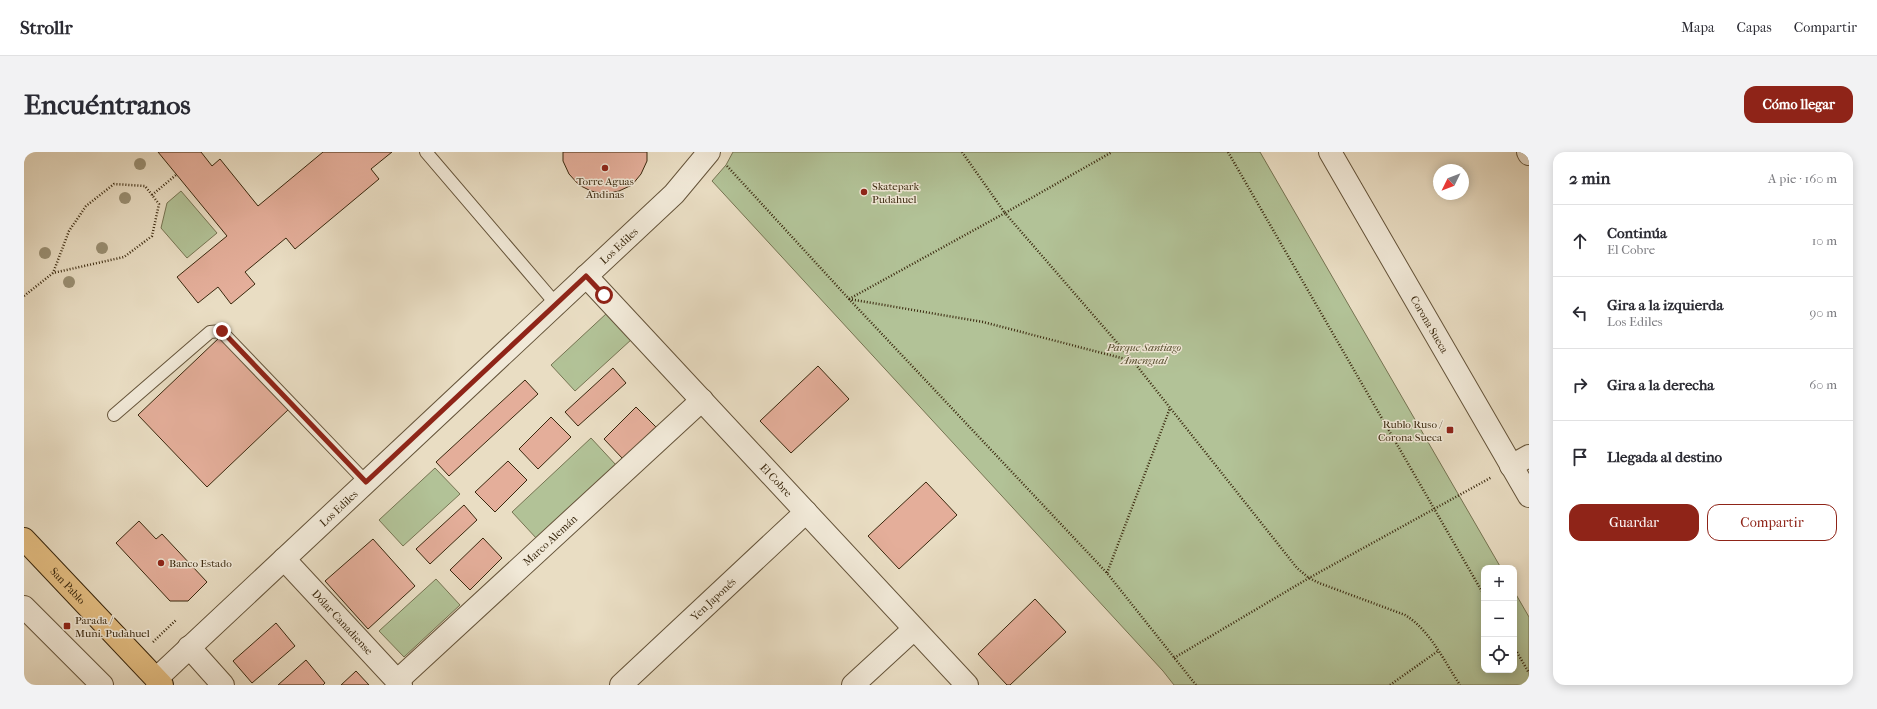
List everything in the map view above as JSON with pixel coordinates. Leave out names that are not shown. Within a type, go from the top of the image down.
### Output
[{"type":"main road","name":"San Pablo","points":[[24,539],[159,682]]},
{"type":"street","name":"Corona Sueca","points":[[1330,152],[1520,461],[1529,496]]},
{"type":"street","name":"Los Ediles","points":[[159,682],[190,647],[674,194],[717,158]]},
{"type":"street","name":"El Cobre","points":[[586,276],[966,685]]},
{"type":"street","name":"Marco Alemán","points":[[399,683],[702,400]]},
{"type":"street","name":"Yen Japonés","points":[[621,685],[806,512]]},
{"type":"street","name":"Dólar Canadiense","points":[[284,559],[399,683]]},
{"type":"street","points":[[24,607],[102,685]]},
{"type":"street","points":[[853,685],[914,629]]},
{"type":"street","points":[[190,647],[223,685]]},
{"type":"lane","points":[[426,152],[556,304]]},
{"type":"lane","points":[[114,415],[210,332],[222,331],[366,482]]},
{"type":"path","points":[[962,152],[1005,213],[1133,361],[1297,568],[1309,578],[1405,615],[1423,628],[1460,685]]},
{"type":"path","points":[[849,299],[1112,152]]},
{"type":"path","points":[[1228,152],[1481,590]]},
{"type":"path","points":[[717,158],[1107,573],[1196,685]]},
{"type":"path","points":[[152,195],[176,174]]},
{"type":"path","points":[[24,296],[53,273],[124,257],[152,236],[159,204],[145,186],[114,184],[91,201],[69,231],[53,273]]},
{"type":"path","points":[[849,299],[983,322],[1133,361]]},
{"type":"path","points":[[1107,573],[1170,407]]},
{"type":"path","points":[[1174,658],[1309,578],[1520,461]]},
{"type":"path","points":[[1390,685],[1438,651]]},
{"type":"path","points":[[1517,652],[1529,673]]},
{"type":"green space","name":"Parque Santiago Amengual","points":[[733,152],[1260,152],[1499,565],[1481,565],[1481,673],[1517,673],[1517,596],[1529,617],[1529,685],[1174,685],[1163,671],[712,181],[726,165]]},
{"type":"green space","points":[[181,191],[217,233],[187,258],[161,228],[167,203]]},
{"type":"green space","points":[[607,313],[632,339],[575,391],[551,365]]},
{"type":"green space","points":[[591,438],[616,465],[537,539],[512,512]]},
{"type":"green space","points":[[435,468],[460,494],[403,546],[379,520]]},
{"type":"green space","points":[[436,579],[460,605],[404,657],[379,631]]},
{"type":"building","points":[[158,152],[201,152],[212,166],[220,159],[258,206],[323,152],[392,152],[371,169],[379,179],[295,249],[286,238],[245,272],[255,284],[231,304],[218,287],[198,303],[177,277],[227,236]]},
{"type":"building","name":"Torre Aguas Andinas","points":[[563,152],[647,152],[647,161],[641,174],[632,185],[619,191],[605,194],[591,191],[579,185],[569,174],[563,161]]},
{"type":"building","points":[[220,337],[289,409],[207,487],[138,415]]},
{"type":"building","points":[[818,366],[849,399],[791,453],[760,421]]},
{"type":"building","points":[[613,368],[626,383],[578,426],[565,412]]},
{"type":"building","points":[[525,380],[538,394],[449,476],[436,462]]},
{"type":"building","points":[[636,407],[656,427],[623,459],[604,439]]},
{"type":"building","points":[[551,417],[571,437],[538,469],[519,449]]},
{"type":"building","points":[[508,461],[527,480],[495,512],[475,492]]},
{"type":"building","points":[[926,482],[957,515],[899,569],[868,536]]},
{"type":"building","points":[[464,505],[477,520],[430,564],[416,549]]},
{"type":"building","name":"Banco Estado","points":[[139,521],[156,539],[162,534],[207,582],[188,601],[170,601],[116,543]]},
{"type":"building","points":[[483,538],[502,558],[470,590],[450,570]]},
{"type":"building","points":[[373,539],[415,586],[368,629],[325,581]]},
{"type":"building","points":[[1035,599],[1066,632],[1010,685],[1007,685],[978,654]]},
{"type":"building","points":[[276,623],[295,646],[252,683],[233,661]]},
{"type":"building","points":[[306,660],[325,683],[323,685],[278,685]]},
{"type":"building","points":[[356,671],[369,685],[341,685]]},
{"type":"place","name":"Torre Aguas Andinas","points":[[605,168]]},
{"type":"place","name":"Skatepark Pudahuel","points":[[864,192]]},
{"type":"place","name":"Rublo Ruso / Corona Sueca","points":[[1450,430]]},
{"type":"place","name":"Banco Estado","points":[[161,563]]},
{"type":"place","name":"Parada / Muni. Pudahuel","points":[[67,626]]},
{"type":"route","points":[[222,331],[366,482],[586,276],[604,295]]}]
